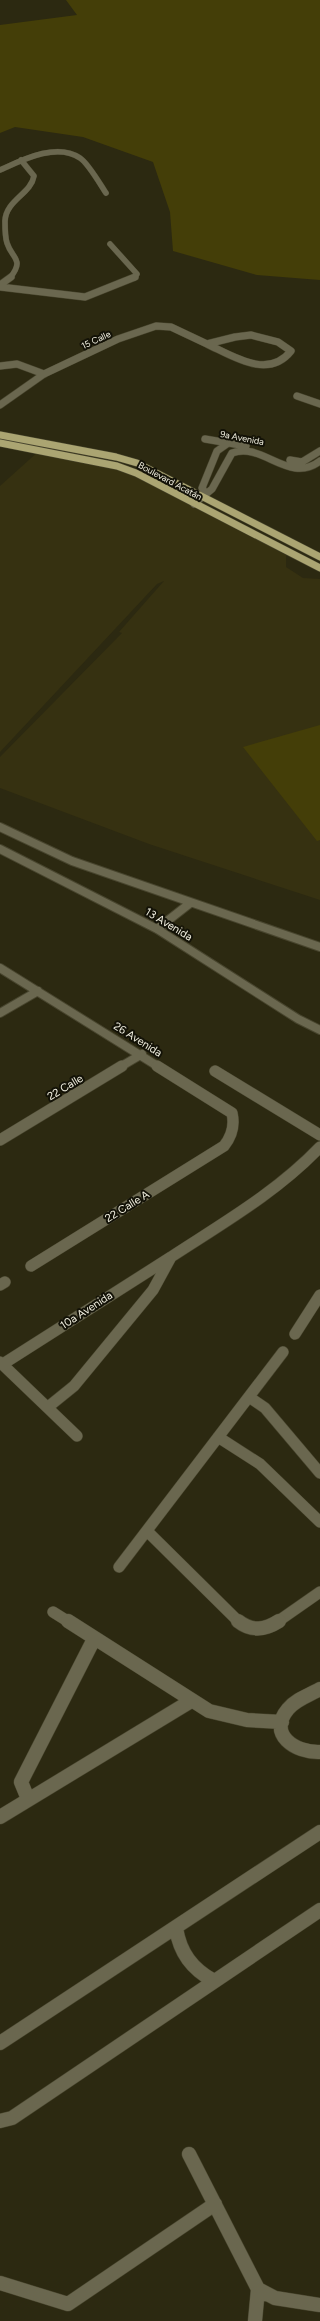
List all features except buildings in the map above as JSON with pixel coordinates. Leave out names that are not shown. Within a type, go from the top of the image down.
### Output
[{"type":"main road","name":"Boulevard Acatán","points":[[0,435],[116,457],[137,463],[204,495],[320,557]]},
{"type":"main road","name":"Boulevard Acatán","points":[[0,443],[117,466],[136,473],[270,544],[320,568]]},
{"type":"street","points":[[0,170],[22,160],[49,153],[75,154],[81,158],[106,193]]},
{"type":"street","points":[[0,286],[11,277],[17,266],[17,258],[7,243],[5,220],[9,206],[33,182],[34,176],[22,160]]},
{"type":"street","points":[[0,286],[85,297],[134,278],[137,274],[110,244]]},
{"type":"street","name":"15 Calle","points":[[0,405],[44,374],[118,339],[156,326],[171,327],[250,364],[271,364],[291,351],[287,346],[257,335],[242,335],[208,344]]},
{"type":"street","points":[[0,366],[10,364],[44,374]]},
{"type":"street","points":[[297,396],[320,404]]},
{"type":"street","name":"9a Avenida","points":[[205,439],[298,463],[320,451]]},
{"type":"street","points":[[194,504],[204,495],[202,488],[217,450],[227,444]]},
{"type":"street","name":"9a Avenida","points":[[204,495],[212,489],[232,454],[241,451],[250,450],[300,469],[309,469],[320,462]]},
{"type":"street","name":"13 Avenida","points":[[0,827],[8,829],[72,861],[189,904],[320,947]]},
{"type":"street","name":"13 Avenida","points":[[0,849],[157,929],[298,1019],[320,1030]]},
{"type":"street","points":[[157,929],[189,904]]},
{"type":"street","name":"26 Avenida","points":[[0,968],[142,1054],[232,1113],[233,1132],[224,1146]]},
{"type":"street","points":[[0,1013],[38,991]]},
{"type":"street","name":"22 Calle","points":[[0,1140],[142,1054]]},
{"type":"street","points":[[215,1071],[320,1135]]},
{"type":"street","name":"22 Calle A","points":[[31,1266],[224,1146]]},
{"type":"street","name":"10a Avenida","points":[[1,1363],[171,1257],[274,1188],[304,1165],[320,1147]]},
{"type":"street","name":"10a Avenida","points":[[48,1407],[74,1386],[153,1290],[171,1257]]},
{"type":"street","points":[[295,1334],[319,1297]]},
{"type":"street","points":[[119,1567],[283,1352]]},
{"type":"street","points":[[1,1363],[77,1436]]},
{"type":"street","points":[[249,1397],[265,1408],[320,1473]]},
{"type":"street","points":[[218,1437],[234,1444],[269,1473],[320,1522]]},
{"type":"street","points":[[147,1531],[239,1622],[246,1627],[255,1629],[269,1627],[320,1592]]},
{"type":"street","points":[[53,1612],[209,1711],[247,1720],[282,1722]]},
{"type":"street","points":[[28,1799],[23,1791],[22,1782],[94,1639]]},
{"type":"street","points":[[320,1690],[293,1704],[284,1715],[282,1722],[282,1731],[291,1746],[308,1754],[320,1752]]},
{"type":"street","points":[[0,1817],[191,1700]]},
{"type":"street","points":[[0,2043],[320,1832]]},
{"type":"street","points":[[0,2121],[12,2118],[320,1910]]},
{"type":"street","points":[[176,1928],[179,1944],[186,1960],[194,1969],[214,1981]]},
{"type":"street","points":[[189,2154],[258,2289],[255,2321]]},
{"type":"street","points":[[0,2283],[68,2304],[215,2204]]},
{"type":"street","points":[[258,2289],[275,2298],[320,2305]]},
{"type":"shaded area","points":[[66,0],[320,0],[320,280],[257,275],[173,251],[170,212],[153,162],[83,137],[15,127],[0,133],[0,25],[77,15]]},
{"type":"shaded area","points":[[40,450],[127,471],[286,555],[286,567],[303,578],[320,579],[320,900],[149,844],[0,788],[0,757],[122,633],[119,632],[164,581],[157,584],[0,752],[0,486]]},
{"type":"shaded area","points":[[320,725],[320,840],[317,841],[243,747]]}]
